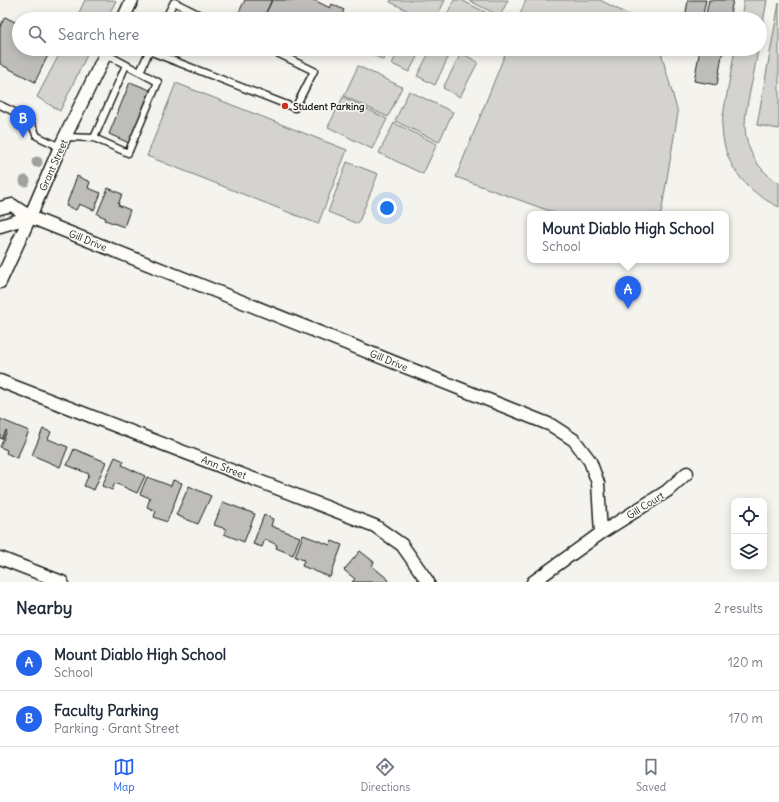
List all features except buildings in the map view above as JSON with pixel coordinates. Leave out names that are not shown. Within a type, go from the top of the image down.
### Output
[{"type":"street","points":[[126,12],[132,0]]},
{"type":"street","name":"Grant Street","points":[[0,282],[63,142],[105,56]]},
{"type":"street","name":"Gill Drive","points":[[0,208],[12,205],[30,217],[551,424],[574,440],[590,461],[598,483],[601,533]]},
{"type":"street","points":[[0,226],[30,217]]},
{"type":"street","name":"Ann Street","points":[[0,381],[375,526],[402,545],[428,582]]},
{"type":"street","name":"Gill Court","points":[[601,533],[667,491],[687,473]]},
{"type":"street","points":[[533,582],[601,533]]},
{"type":"street","points":[[0,558],[62,582]]},
{"type":"lane","points":[[169,12],[174,2],[194,12]]},
{"type":"lane","points":[[0,105],[29,118],[37,136],[63,142],[94,138],[128,153],[158,82],[126,65],[114,56]]},
{"type":"lane","points":[[140,72],[147,56]]},
{"type":"lane","points":[[164,56],[295,108],[314,71],[283,56]]},
{"type":"lane","points":[[94,138],[126,65]]},
{"type":"shaded area","points":[[85,0],[116,1],[110,12],[79,12]]},
{"type":"shaded area","points":[[391,0],[445,0],[439,12],[411,12],[390,2]]},
{"type":"shaded area","points":[[454,0],[461,0],[485,12],[448,12]]},
{"type":"shaded area","points":[[468,0],[508,0],[502,12],[492,12]]},
{"type":"shaded area","points":[[526,0],[600,0],[623,12],[521,12]]},
{"type":"shaded area","points":[[744,0],[767,0],[765,12],[742,12]]},
{"type":"shaded area","points":[[779,3],[779,129],[757,125]]},
{"type":"shaded area","points":[[58,56],[87,56],[60,111],[37,97]]},
{"type":"shaded area","points":[[375,56],[385,56],[383,60]]},
{"type":"shaded area","points":[[396,56],[417,56],[409,72],[392,64]]},
{"type":"shaded area","points":[[427,56],[449,56],[435,85],[417,76]]},
{"type":"shaded area","points":[[459,56],[467,56],[478,62],[460,97],[443,88]]},
{"type":"shaded area","points":[[504,56],[662,56],[678,113],[662,211],[550,211],[456,177]]},
{"type":"shaded area","points":[[734,56],[757,56],[746,112],[745,125],[747,142],[759,165],[779,183],[779,207],[756,193],[746,184],[731,163],[723,138],[722,124]]},
{"type":"shaded area","points":[[358,66],[402,87],[388,117],[344,96]]},
{"type":"shaded area","points":[[176,83],[347,150],[318,224],[147,156]]},
{"type":"shaded area","points":[[409,91],[453,112],[439,142],[395,121]]},
{"type":"shaded area","points":[[343,97],[387,119],[372,149],[328,127]]},
{"type":"shaded area","points":[[394,123],[437,144],[423,174],[379,153]]},
{"type":"shaded area","points":[[347,162],[378,174],[358,224],[328,212]]},
{"type":"place","name":"Student Parking","points":[[285,106]]},
{"type":"place","name":"Faculty Parking","points":[[23,138]]},
{"type":"place","name":"Mount Diablo High School","points":[[628,309]]}]
